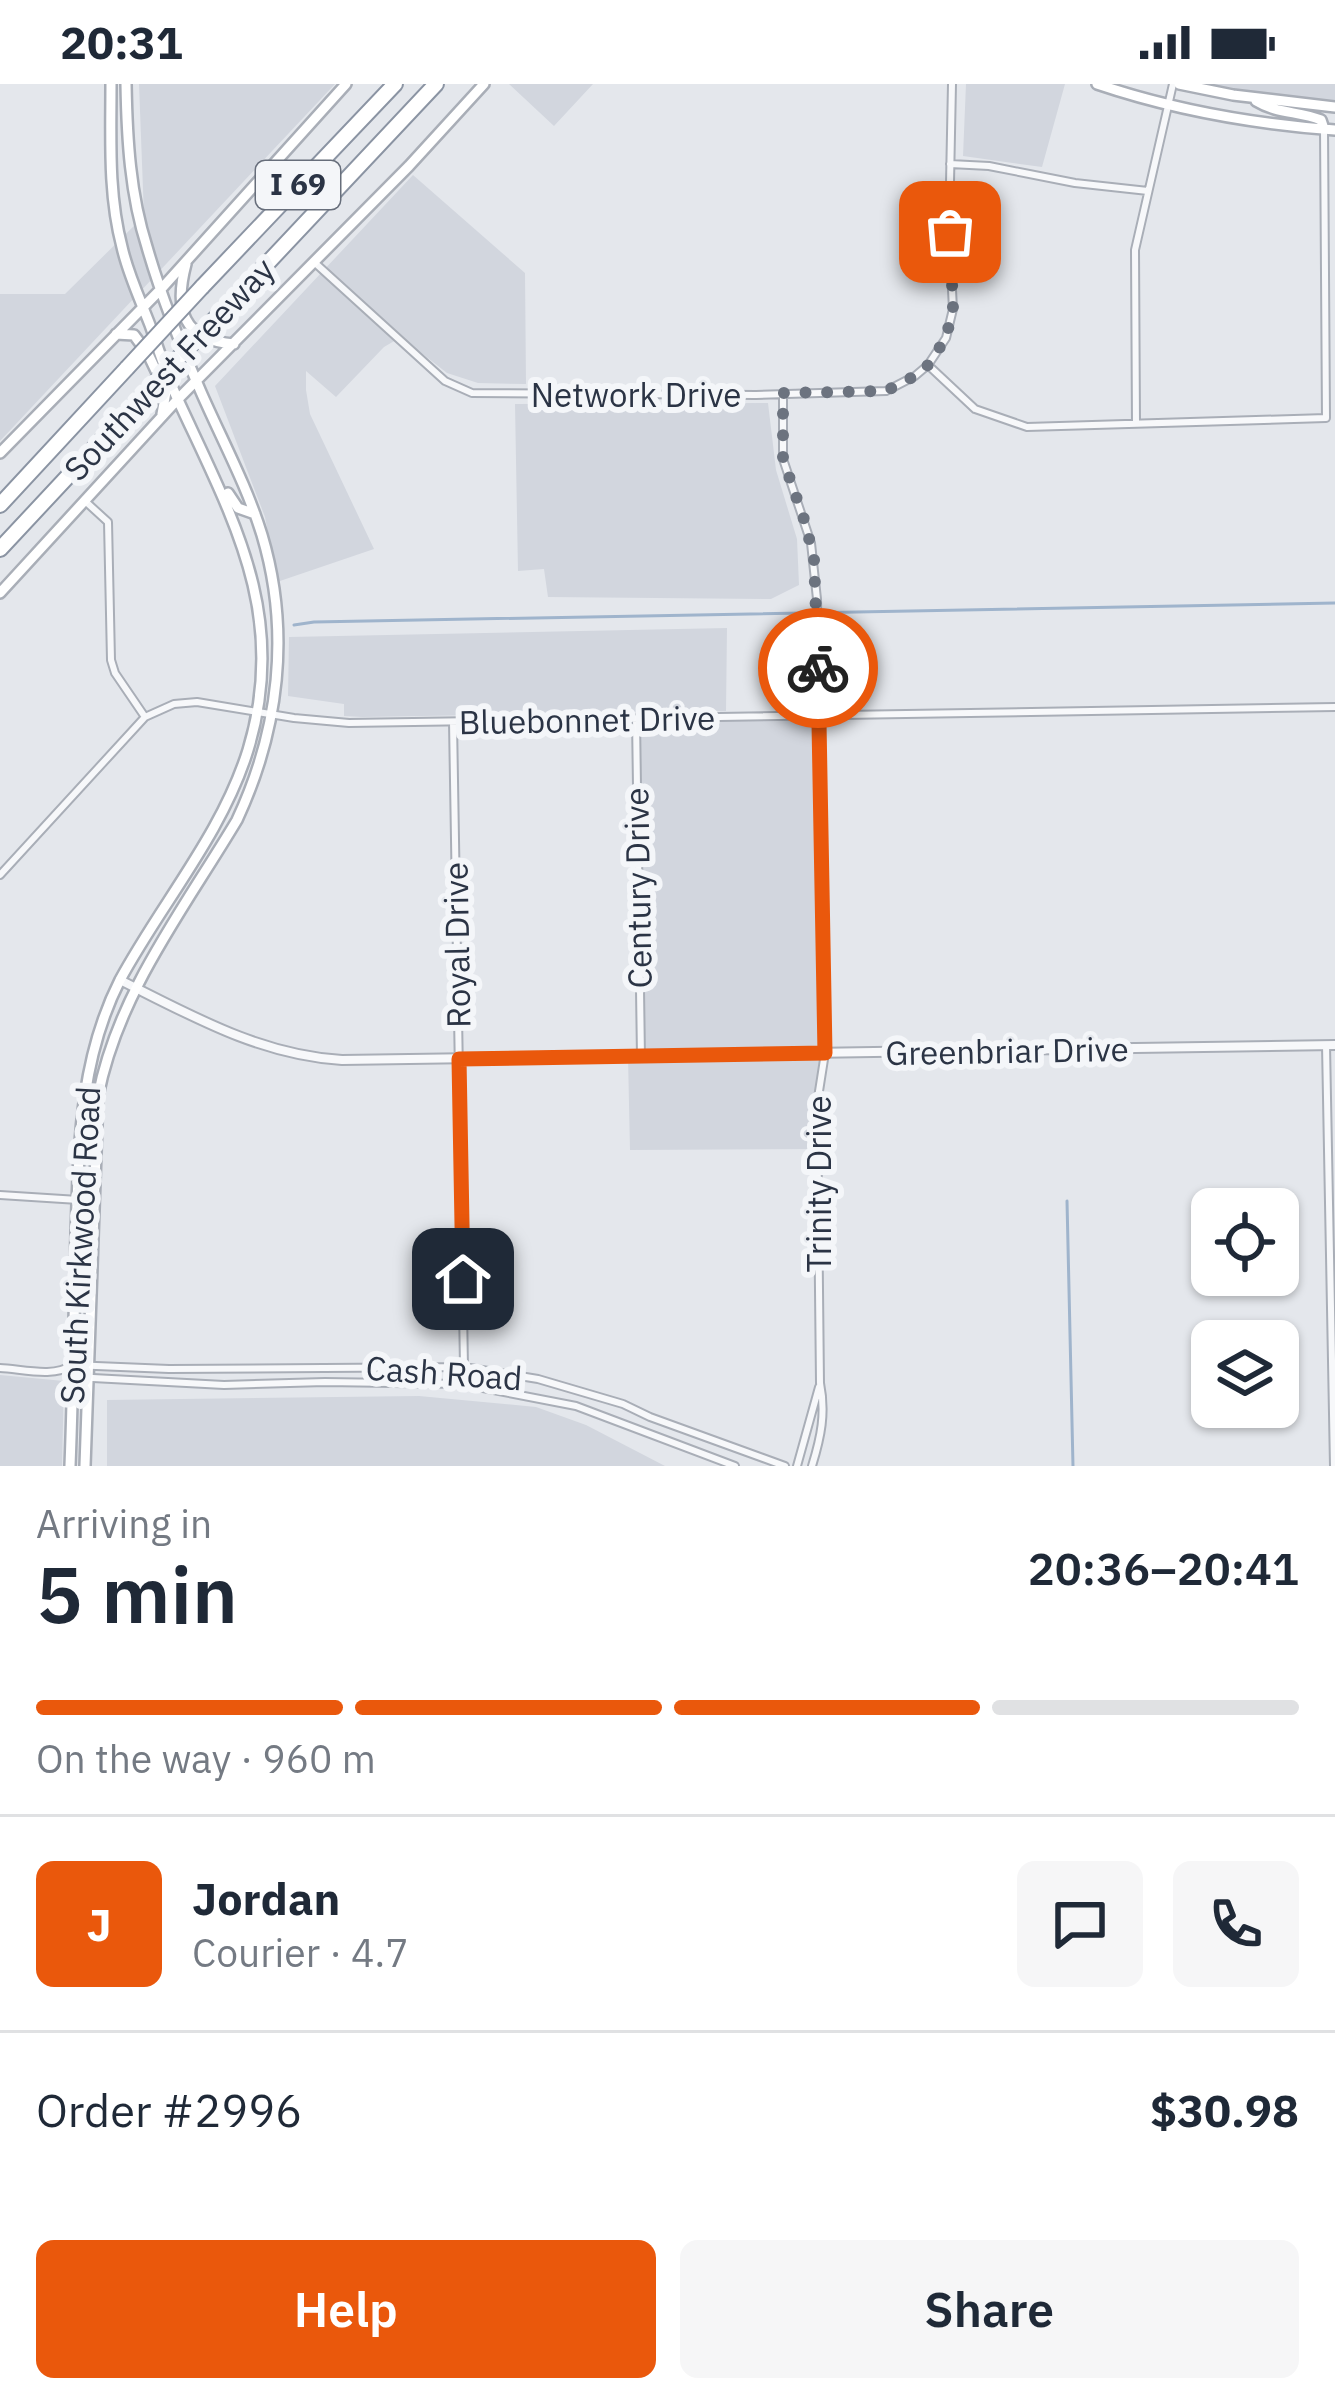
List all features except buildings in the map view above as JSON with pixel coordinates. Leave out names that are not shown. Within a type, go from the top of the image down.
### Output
[{"type":"highway","name":"Southwest Freeway","points":[[0,501],[395,84]]},
{"type":"highway","name":"Southwest Freeway","points":[[0,549],[436,84]]},
{"type":"main road","name":"South Kirkwood Road","points":[[70,1466],[77,1200],[84,1094],[95,1038],[120,980],[236,783],[249,746],[262,676],[260,619],[248,562],[217,480],[178,399],[126,260],[111,184],[111,84]]},
{"type":"main road","name":"South Kirkwood Road","points":[[85,1466],[98,1096],[109,1051],[135,988],[237,820],[250,789],[272,714],[279,627],[255,514],[196,381],[148,251],[133,186],[126,84]]},
{"type":"main road","points":[[0,453],[161,288],[346,84]]},
{"type":"main road","points":[[0,593],[178,399],[484,84]]},
{"type":"main road","points":[[1096,84],[1231,119],[1329,129]]},
{"type":"main road","points":[[1176,84],[1335,107]]},
{"type":"main road","points":[[1252,98],[1278,112],[1314,116],[1329,129]]},
{"type":"main road","points":[[126,260],[148,251]]},
{"type":"main road","points":[[188,259],[180,287],[181,310],[188,325],[214,343],[234,344]]},
{"type":"main road","points":[[116,334],[134,335],[148,354],[166,392],[161,419]]},
{"type":"main road","points":[[217,480],[238,508],[255,514]]},
{"type":"main road","points":[[231,516],[250,521],[266,549]]},
{"type":"main road","points":[[236,783],[250,789]]},
{"type":"main road","points":[[199,850],[214,858]]},
{"type":"main road","points":[[84,1094],[98,1096]]},
{"type":"street","points":[[952,84],[953,308],[946,338],[928,365],[975,409],[1027,428],[1326,418],[1324,225],[1329,129]]},
{"type":"street","points":[[1136,423],[1135,250],[1176,84]]},
{"type":"street","points":[[950,164],[1149,191]]},
{"type":"street","points":[[1311,226],[1324,225]]},
{"type":"street","name":"Network Drive","points":[[314,262],[445,381],[472,393],[886,391],[928,365]]},
{"type":"street","name":"Trinity Drive","points":[[783,393],[783,459],[811,543],[817,599],[825,1053],[817,1104],[824,1420],[812,1466]]},
{"type":"street","points":[[0,874],[146,717],[111,660],[108,522],[85,501]]},
{"type":"street","name":"Bluebonnet Drive","points":[[146,717],[184,702],[350,724],[1335,707]]},
{"type":"street","name":"Century Drive","points":[[636,719],[641,1057]]},
{"type":"street","name":"Royal Drive","points":[[453,722],[462,1384]]},
{"type":"street","name":"Greenbriar Drive","points":[[120,980],[237,1038],[303,1056],[342,1060],[1331,1045]]},
{"type":"street","points":[[1331,1045],[1334,1466]]},
{"type":"street","points":[[0,1195],[94,1201]]},
{"type":"street","name":"Cash Road","points":[[70,1371],[88,1365],[464,1367],[538,1379],[623,1404],[784,1466]]},
{"type":"street","points":[[0,1367],[70,1371]]},
{"type":"street","points":[[324,1367],[325,1382]]},
{"type":"street","name":"Cash Road","points":[[70,1371],[88,1378],[224,1385],[462,1384],[567,1403],[735,1466]]},
{"type":"street","name":"Trinity Drive","points":[[797,1466],[820,1383]]},
{"type":"street","points":[[567,1403],[571,1388]]},
{"type":"street","points":[[644,1431],[650,1417]]},
{"type":"shaded area","points":[[139,84],[335,84],[0,441],[0,294],[65,294],[144,216]]},
{"type":"shaded area","points":[[509,84],[593,84],[554,126]]},
{"type":"shaded area","points":[[966,84],[1065,84],[1042,167],[963,156]]},
{"type":"shaded area","points":[[1197,84],[1335,84],[1335,103],[1222,90]]},
{"type":"shaded area","points":[[413,175],[525,273],[526,384],[478,383],[447,373],[401,337],[384,347],[336,397],[306,371],[310,414],[374,549],[277,582],[265,517],[215,386]]},
{"type":"shaded area","points":[[768,403],[776,470],[797,539],[799,585],[771,599],[548,597],[544,569],[518,571],[515,404]]},
{"type":"shaded area","points":[[727,628],[726,711],[362,717],[344,716],[344,704],[288,696],[289,637]]},
{"type":"shaded area","points":[[819,716],[825,1053],[818,1089],[817,1149],[630,1150],[628,1057],[640,1057],[636,719]]},
{"type":"shaded area","points":[[0,1375],[64,1381],[62,1466],[0,1466]]},
{"type":"shaded area","points":[[419,1396],[536,1407],[586,1425],[665,1466],[107,1466],[107,1400]]},
{"type":"waterway","points":[[294,625],[1335,603]]},
{"type":"waterway","points":[[1067,1201],[1073,1466]]},
{"type":"way so far","points":[[818,668],[814,559],[783,459],[783,393],[886,391],[928,365],[946,338],[953,308],[950,232]]},
{"type":"route","points":[[463,1279],[459,1059],[825,1053],[818,668]]}]
